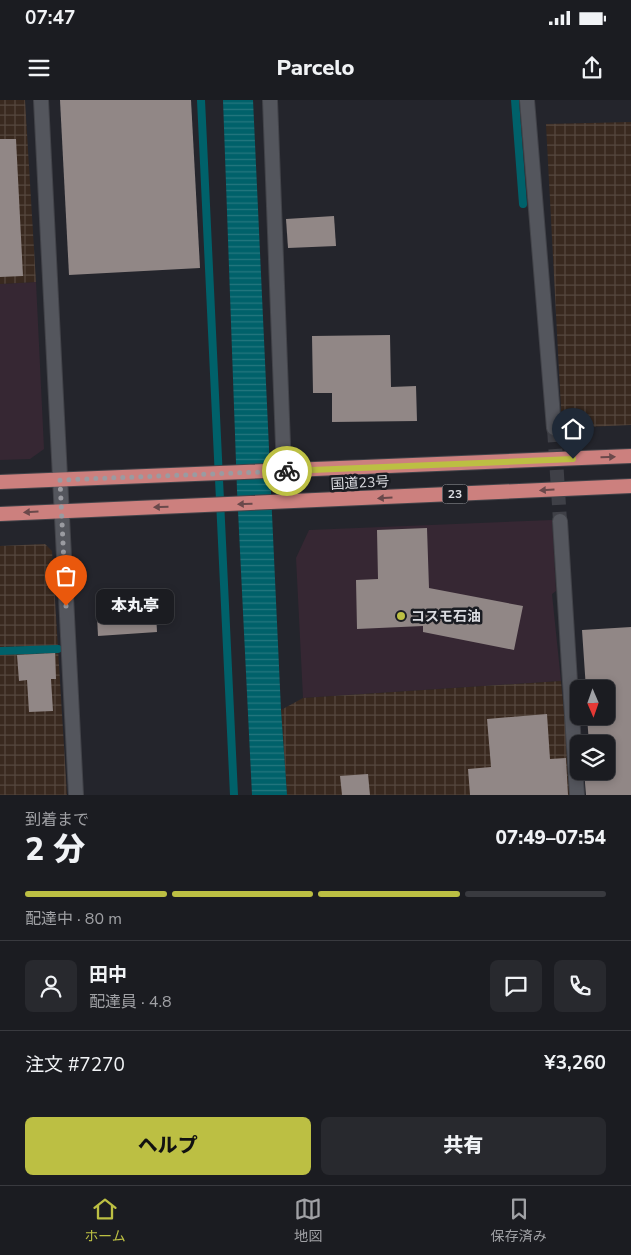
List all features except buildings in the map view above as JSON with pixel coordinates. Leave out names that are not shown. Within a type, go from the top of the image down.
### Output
[{"type":"highway","name":"国道23号","points":[[0,482],[631,456]]},
{"type":"highway","name":"国道23号","points":[[0,514],[631,486]]},
{"type":"street","points":[[41,100],[76,795]]},
{"type":"street","points":[[270,100],[282,471]]},
{"type":"street","points":[[527,100],[554,428]]},
{"type":"street","points":[[560,520],[577,795]]},
{"type":"shaded area","points":[[0,100],[25,100],[36,282],[0,284]]},
{"type":"shaded area","points":[[631,122],[631,425],[562,428],[546,124]]},
{"type":"shaded area","points":[[36,282],[44,449],[30,459],[0,460],[0,284]]},
{"type":"shaded area","points":[[552,520],[556,591],[552,594],[561,681],[303,698],[296,558],[309,530]]},
{"type":"shaded area","points":[[45,544],[52,551],[67,795],[0,795],[0,546]]},
{"type":"shaded area","points":[[561,681],[572,795],[287,795],[281,710],[303,698]]},
{"type":"water","points":[[223,100],[253,100],[281,710],[287,795],[252,795],[237,490]]},
{"type":"waterway","points":[[201,100],[234,795]]},
{"type":"waterway","points":[[515,100],[523,204]]},
{"type":"waterway","points":[[0,651],[58,649]]},
{"type":"tunnel","points":[[554,428],[560,521]]},
{"type":"way so far","points":[[66,606],[60,480],[287,471]]},
{"type":"place","name":"本丸亭","points":[[66,606]]},
{"type":"place","name":"コスモ石油","points":[[401,616]]},
{"type":"route","points":[[287,471],[573,459]]}]
